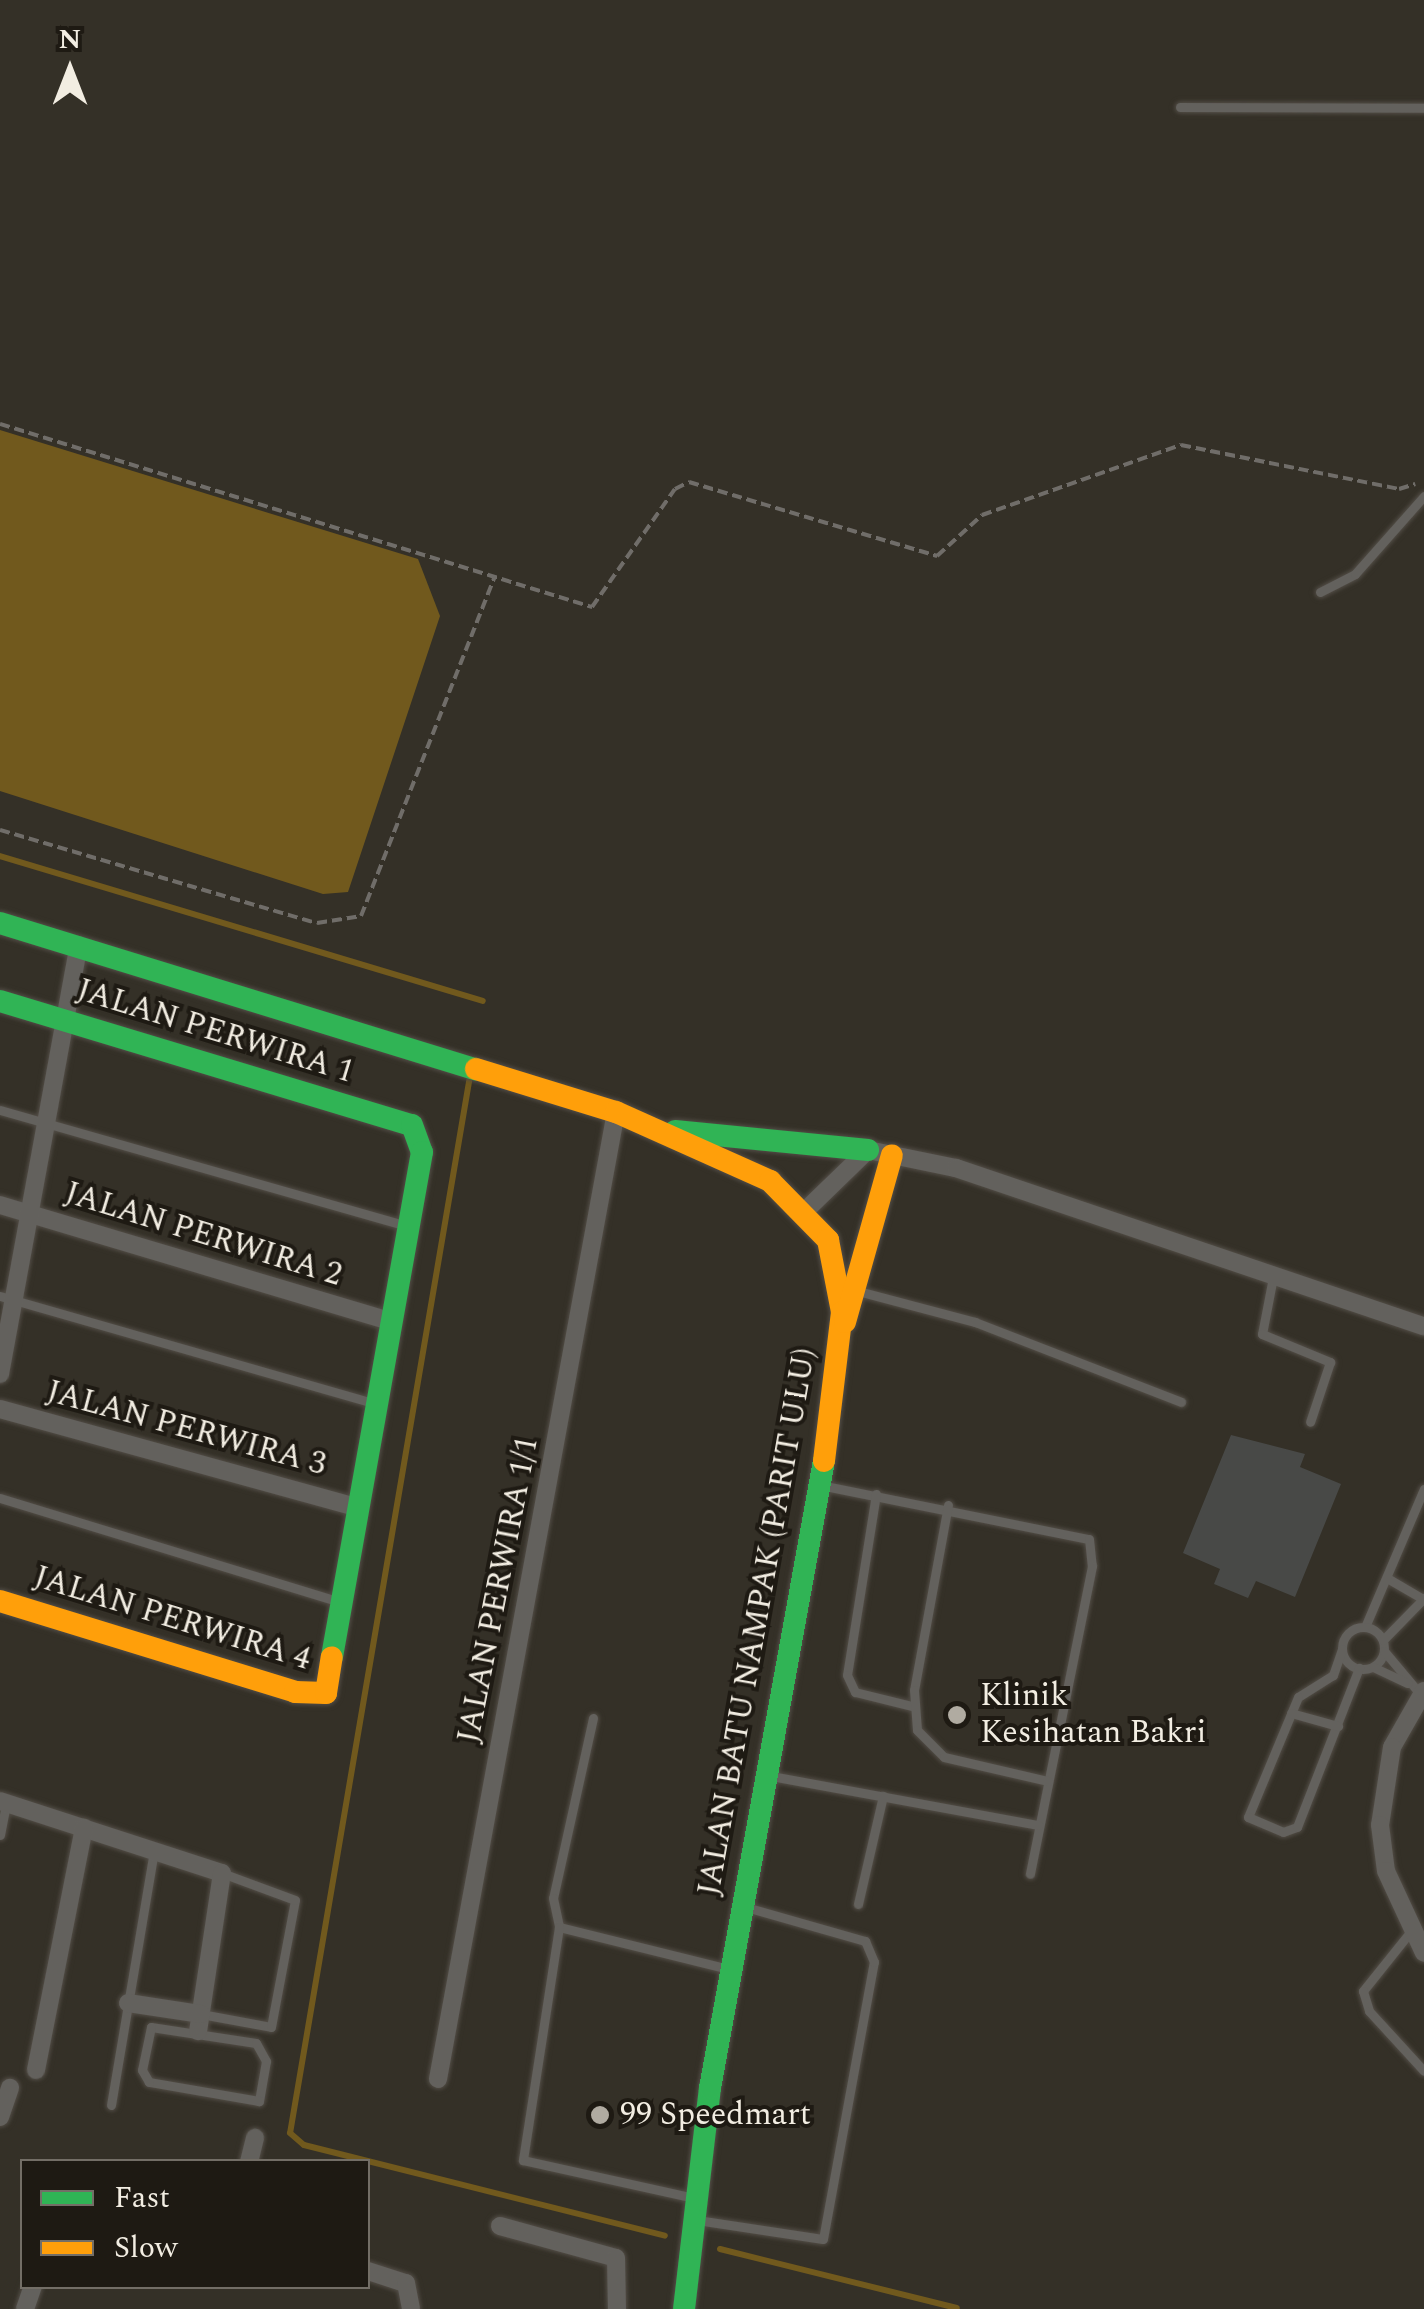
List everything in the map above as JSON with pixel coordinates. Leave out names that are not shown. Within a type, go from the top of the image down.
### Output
[{"type":"street","name":"JALAN BATU NAMPAK (PARIT ULU)","points":[[0,923],[616,1112],[770,1181],[806,1210],[832,1250],[840,1336],[819,1485],[732,1969],[684,2309]]},
{"type":"street","points":[[0,1374],[7,1298],[29,1214],[79,945]]},
{"type":"street","name":"JALAN PERWIRA 1","points":[[0,1001],[412,1125],[422,1152],[408,1226]]},
{"type":"street","name":"JALAN PERWIRA 1/1","points":[[438,2080],[616,1112]]},
{"type":"street","points":[[660,1130],[868,1150],[956,1168],[1424,1326]]},
{"type":"street","points":[[806,1210],[868,1150]]},
{"type":"street","points":[[840,1336],[858,1291],[892,1155]]},
{"type":"street","name":"JALAN PERWIRA 2","points":[[0,1205],[390,1321]]},
{"type":"street","points":[[343,1603],[356,1507],[408,1226]]},
{"type":"street","name":"JALAN PERWIRA 3","points":[[0,1409],[356,1507]]},
{"type":"street","name":"JALAN PERWIRA 4","points":[[0,1601],[295,1692],[326,1693],[343,1603]]},
{"type":"street","points":[[1418,1690],[1392,1747],[1382,1789],[1386,1870],[1424,1953]]},
{"type":"street","points":[[3,1802],[222,1873],[200,2023],[128,2004]]},
{"type":"street","points":[[36,2070],[84,1828]]},
{"type":"street","points":[[0,2117],[10,2088]]},
{"type":"street","points":[[250,2159],[255,2138]]},
{"type":"street","points":[[500,2226],[616,2258],[617,2309]]},
{"type":"street","points":[[370,2272],[406,2283],[410,2309]]},
{"type":"lane","points":[[1180,106],[1424,108]]},
{"type":"lane","points":[[1320,592],[1355,574],[1424,496]]},
{"type":"lane","points":[[0,1110],[408,1226]]},
{"type":"lane","points":[[1274,1277],[1262,1334],[1330,1362],[1310,1422]]},
{"type":"lane","points":[[858,1291],[1010,1334],[1182,1402]]},
{"type":"lane","points":[[7,1298],[376,1404]]},
{"type":"lane","points":[[819,1485],[948,1504],[1066,1528],[1094,1551],[1030,1874]]},
{"type":"lane","points":[[1359,1668],[1297,1827],[1283,1832],[1246,1808],[1298,1697],[1333,1675],[1342,1649],[1364,1626],[1424,1489]]},
{"type":"lane","points":[[876,1494],[847,1675],[855,1692],[912,1706]]},
{"type":"lane","points":[[0,1498],[343,1603]]},
{"type":"lane","points":[[948,1504],[912,1706],[933,1751],[1048,1781]]},
{"type":"lane","points":[[1373,1667],[1384,1645],[1424,1599],[1387,1578]]},
{"type":"lane","points":[[1364,1626],[1402,1664],[1418,1690]]},
{"type":"lane","points":[[1342,1649],[1359,1668]]},
{"type":"lane","points":[[1359,1668],[1373,1667],[1418,1690]]},
{"type":"lane","points":[[1291,1713],[1338,1726]]},
{"type":"lane","points":[[593,1718],[553,1898],[558,1928],[526,2164],[823,2239],[874,1962],[865,1941],[744,1906]]},
{"type":"lane","points":[[767,1776],[1039,1824]]},
{"type":"lane","points":[[858,1904],[883,1796]]},
{"type":"lane","points":[[0,1835],[3,1802]]},
{"type":"lane","points":[[111,2105],[154,1851]]},
{"type":"lane","points":[[200,2023],[262,2047],[256,2105],[146,2079],[151,2028],[200,2023],[271,2028],[295,1900],[222,1873]]},
{"type":"lane","points":[[558,1928],[732,1969]]},
{"type":"lane","points":[[1411,1931],[1363,1990],[1369,2011],[1424,2071]]},
{"type":"path","points":[[0,424],[598,606],[675,488],[689,482],[937,556],[982,516],[1182,445],[1398,489],[1424,481]]},
{"type":"path","points":[[0,830],[316,923],[362,916],[495,576]]},
{"type":"shaded area","points":[[0,430],[418,559],[440,616],[348,892],[323,894],[0,791]]},
{"type":"building","points":[[1231,1435],[1305,1454],[1300,1467],[1341,1484],[1295,1597],[1256,1581],[1248,1598],[1214,1584],[1220,1569],[1183,1553]]},
{"type":"waterway","points":[[0,856],[483,1001]]},
{"type":"waterway","points":[[360,2159],[304,2145],[290,2133],[470,1076]]},
{"type":"waterway","points":[[370,2162],[665,2236]]},
{"type":"waterway","points":[[720,2249],[957,2308]]},
{"type":"traffic: fast","points":[[0,923],[476,1069]]},
{"type":"traffic: fast","points":[[0,1001],[412,1125],[422,1152],[332,1657]]},
{"type":"traffic: fast","points":[[675,1131],[868,1150]]},
{"type":"traffic: fast","points":[[684,2309],[710,2088],[824,1461]]},
{"type":"traffic: slow","points":[[476,1069],[616,1112],[770,1181],[828,1240],[842,1312],[824,1461]]},
{"type":"traffic: slow","points":[[845,1322],[892,1155]]},
{"type":"traffic: slow","points":[[0,1601],[295,1692],[326,1693],[332,1657]]},
{"type":"place","name":"Klinik Kesihatan Bakri","points":[[957,1715]]},
{"type":"place","name":"99 Speedmart","points":[[600,2115]]}]
